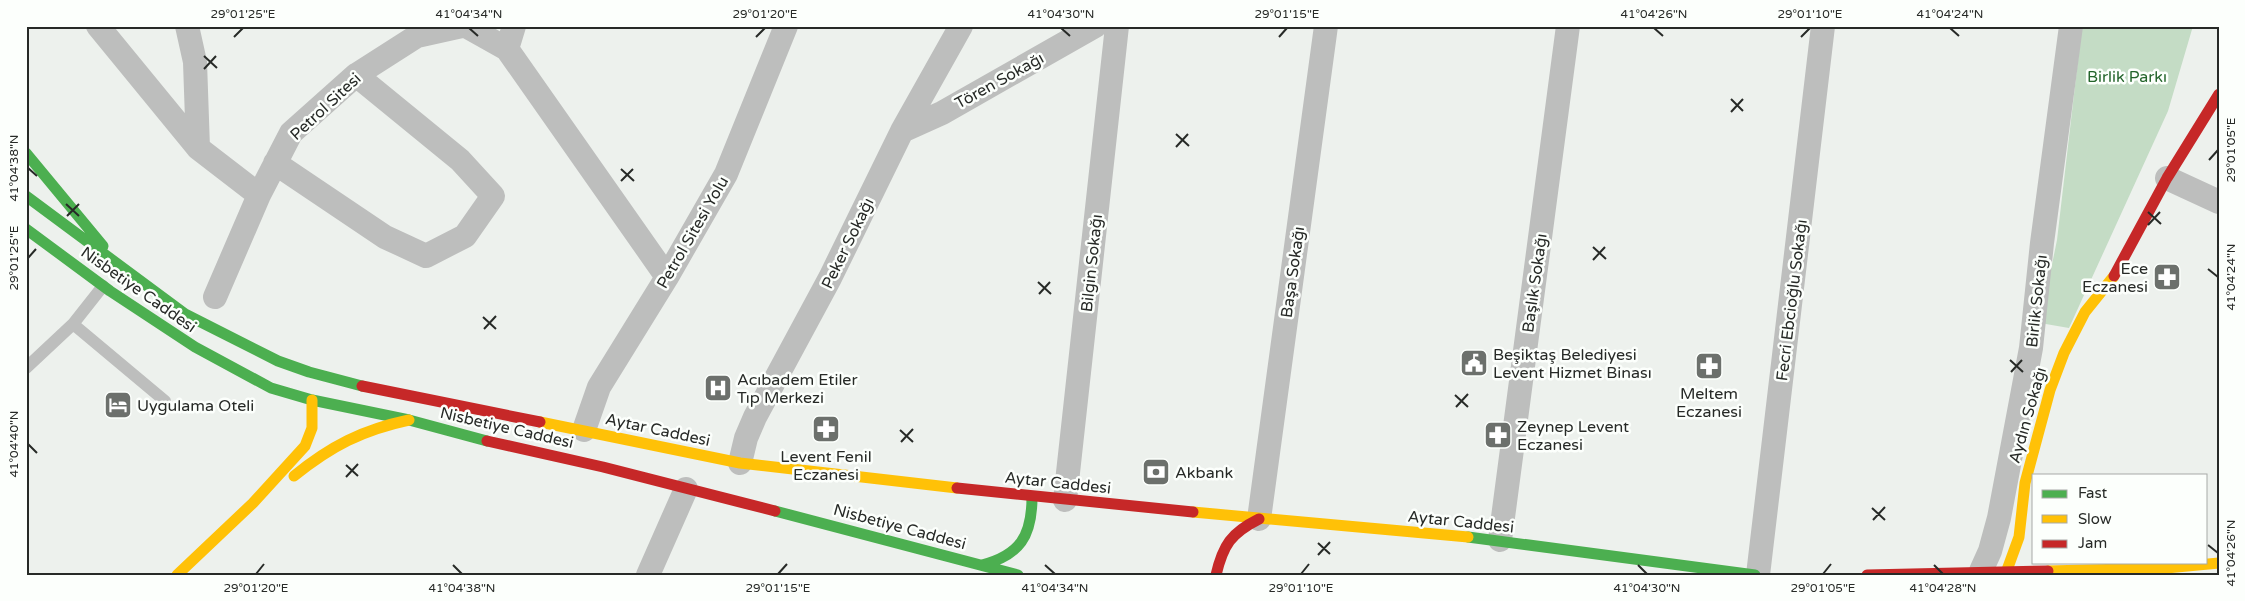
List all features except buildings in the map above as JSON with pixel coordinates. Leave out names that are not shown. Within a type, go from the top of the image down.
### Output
[{"type":"main road","name":"Aydın Sokağı","points":[[2007,570],[2020,537],[2025,483],[2032,452],[2050,390],[2064,353],[2085,312],[2111,281],[2167,178],[2219,94]]},
{"type":"main road","points":[[26,153],[60,196],[118,263]]},
{"type":"main road","points":[[33,180],[118,263]]},
{"type":"main road","name":"Nisbetiye Caddesi","points":[[26,196],[185,314],[241,344],[278,361],[310,386],[409,420],[463,435],[603,467],[899,542],[1018,575]]},
{"type":"main road","name":"Nisbetiye Caddesi","points":[[26,229],[103,286],[203,352],[271,388],[363,386]]},
{"type":"main road","name":"Aydın Sokağı","points":[[2104,305],[2111,281]]},
{"type":"main road","points":[[177,575],[253,504],[305,446],[312,428],[310,386]]},
{"type":"main road","name":"Aytar Caddesi","points":[[363,386],[740,463],[1032,497],[1500,540],[1642,561],[1756,575]]},
{"type":"main road","points":[[253,504],[281,486],[343,440],[389,424],[409,420]]},
{"type":"main road","points":[[982,565],[1004,558],[1027,534],[1031,518],[1032,497]]},
{"type":"main road","points":[[1216,575],[1219,558],[1227,541],[1239,528],[1259,519]]},
{"type":"main road","points":[[1867,575],[2007,570],[2166,568],[2219,563]]},
{"type":"main road","points":[[2069,564],[2076,569]]},
{"type":"street","points":[[98,26],[198,148],[259,195]]},
{"type":"street","points":[[187,26],[195,62],[198,148]]},
{"type":"street","name":"Petrol Sitesi","points":[[215,297],[259,195],[290,133],[356,75],[417,36],[464,26],[507,49],[667,277]]},
{"type":"street","points":[[507,49],[514,26]]},
{"type":"street","name":"Petrol Sitesi Yolu","points":[[584,430],[600,387],[667,277],[726,174],[786,26]]},
{"type":"street","name":"Peker Sokağı","points":[[740,463],[746,438],[755,418],[830,278],[902,132],[961,26]]},
{"type":"street","name":"Tören Sokağı","points":[[902,132],[942,113],[1096,26]]},
{"type":"street","name":"Bilgin Sokağı","points":[[1065,500],[1117,26]]},
{"type":"street","name":"Başa Sokağı","points":[[1259,519],[1326,26]]},
{"type":"street","name":"Başlık Sokağı","points":[[1500,540],[1568,26]]},
{"type":"street","name":"Fecri Ebcioğlu Sokağı","points":[[1756,575],[1823,26]]},
{"type":"street","name":"Birlik Sokağı","points":[[1981,571],[1990,551],[1999,518],[2031,348],[2042,243],[2071,26]]},
{"type":"street","points":[[275,163],[385,237],[426,256],[465,236],[493,196],[460,160],[356,75]]},
{"type":"street","points":[[2167,178],[2219,202]]},
{"type":"street","points":[[2031,348],[2064,353]]},
{"type":"street","points":[[648,575],[686,489]]},
{"type":"lane","points":[[26,368],[73,324],[103,286]]},
{"type":"lane","points":[[73,324],[165,401]]},
{"type":"green space","name":"Birlik Parkı","points":[[2082,26],[2193,26],[2168,111],[2069,328],[2040,323],[2057,240]]},
{"type":"traffic: fast","points":[[26,153],[103,246]]},
{"type":"traffic: fast","points":[[26,196],[185,314],[278,361],[309,372],[362,386]]},
{"type":"traffic: fast","points":[[26,229],[110,291],[195,347],[271,388],[312,400],[409,420],[487,441]]},
{"type":"traffic: fast","points":[[982,565],[1006,556],[1021,542],[1030,523],[1032,497]]},
{"type":"traffic: fast","points":[[775,511],[1018,575]]},
{"type":"traffic: fast","points":[[1468,537],[1755,575]]},
{"type":"traffic: slow","points":[[2007,570],[2019,537],[2025,483],[2050,390],[2064,353],[2085,312],[2114,276]]},
{"type":"traffic: slow","points":[[177,575],[253,503],[305,446],[312,428],[312,400]]},
{"type":"traffic: slow","points":[[294,476],[321,456],[348,440],[376,429],[409,420]]},
{"type":"traffic: slow","points":[[540,422],[740,463],[957,488]]},
{"type":"traffic: slow","points":[[1193,512],[1468,537]]},
{"type":"traffic: slow","points":[[2048,571],[2166,568],[2219,563]]},
{"type":"traffic: jam","points":[[2114,276],[2167,178],[2219,94]]},
{"type":"traffic: jam","points":[[362,386],[540,422]]},
{"type":"traffic: jam","points":[[487,441],[603,467],[775,511]]},
{"type":"traffic: jam","points":[[957,488],[1193,512]]},
{"type":"traffic: jam","points":[[1216,575],[1225,548],[1230,541],[1241,529],[1259,519]]},
{"type":"traffic: jam","points":[[1867,575],[2048,571]]},
{"type":"place","name":"Ece Eczanesi","points":[[2167,277]]},
{"type":"place","name":"Beşiktaş Belediyesi Levent Hizmet Binası","points":[[1474,363]]},
{"type":"place","name":"Meltem Eczanesi","points":[[1709,366]]},
{"type":"place","name":"Acıbadem Etiler Tıp Merkezi","points":[[718,388]]},
{"type":"place","name":"Uygulama Oteli","points":[[118,405]]},
{"type":"place","name":"Levent Fenil Eczanesi","points":[[826,429]]},
{"type":"place","name":"Zeynep Levent Eczanesi","points":[[1498,435]]},
{"type":"place","name":"Akbank","points":[[1156,472]]}]
